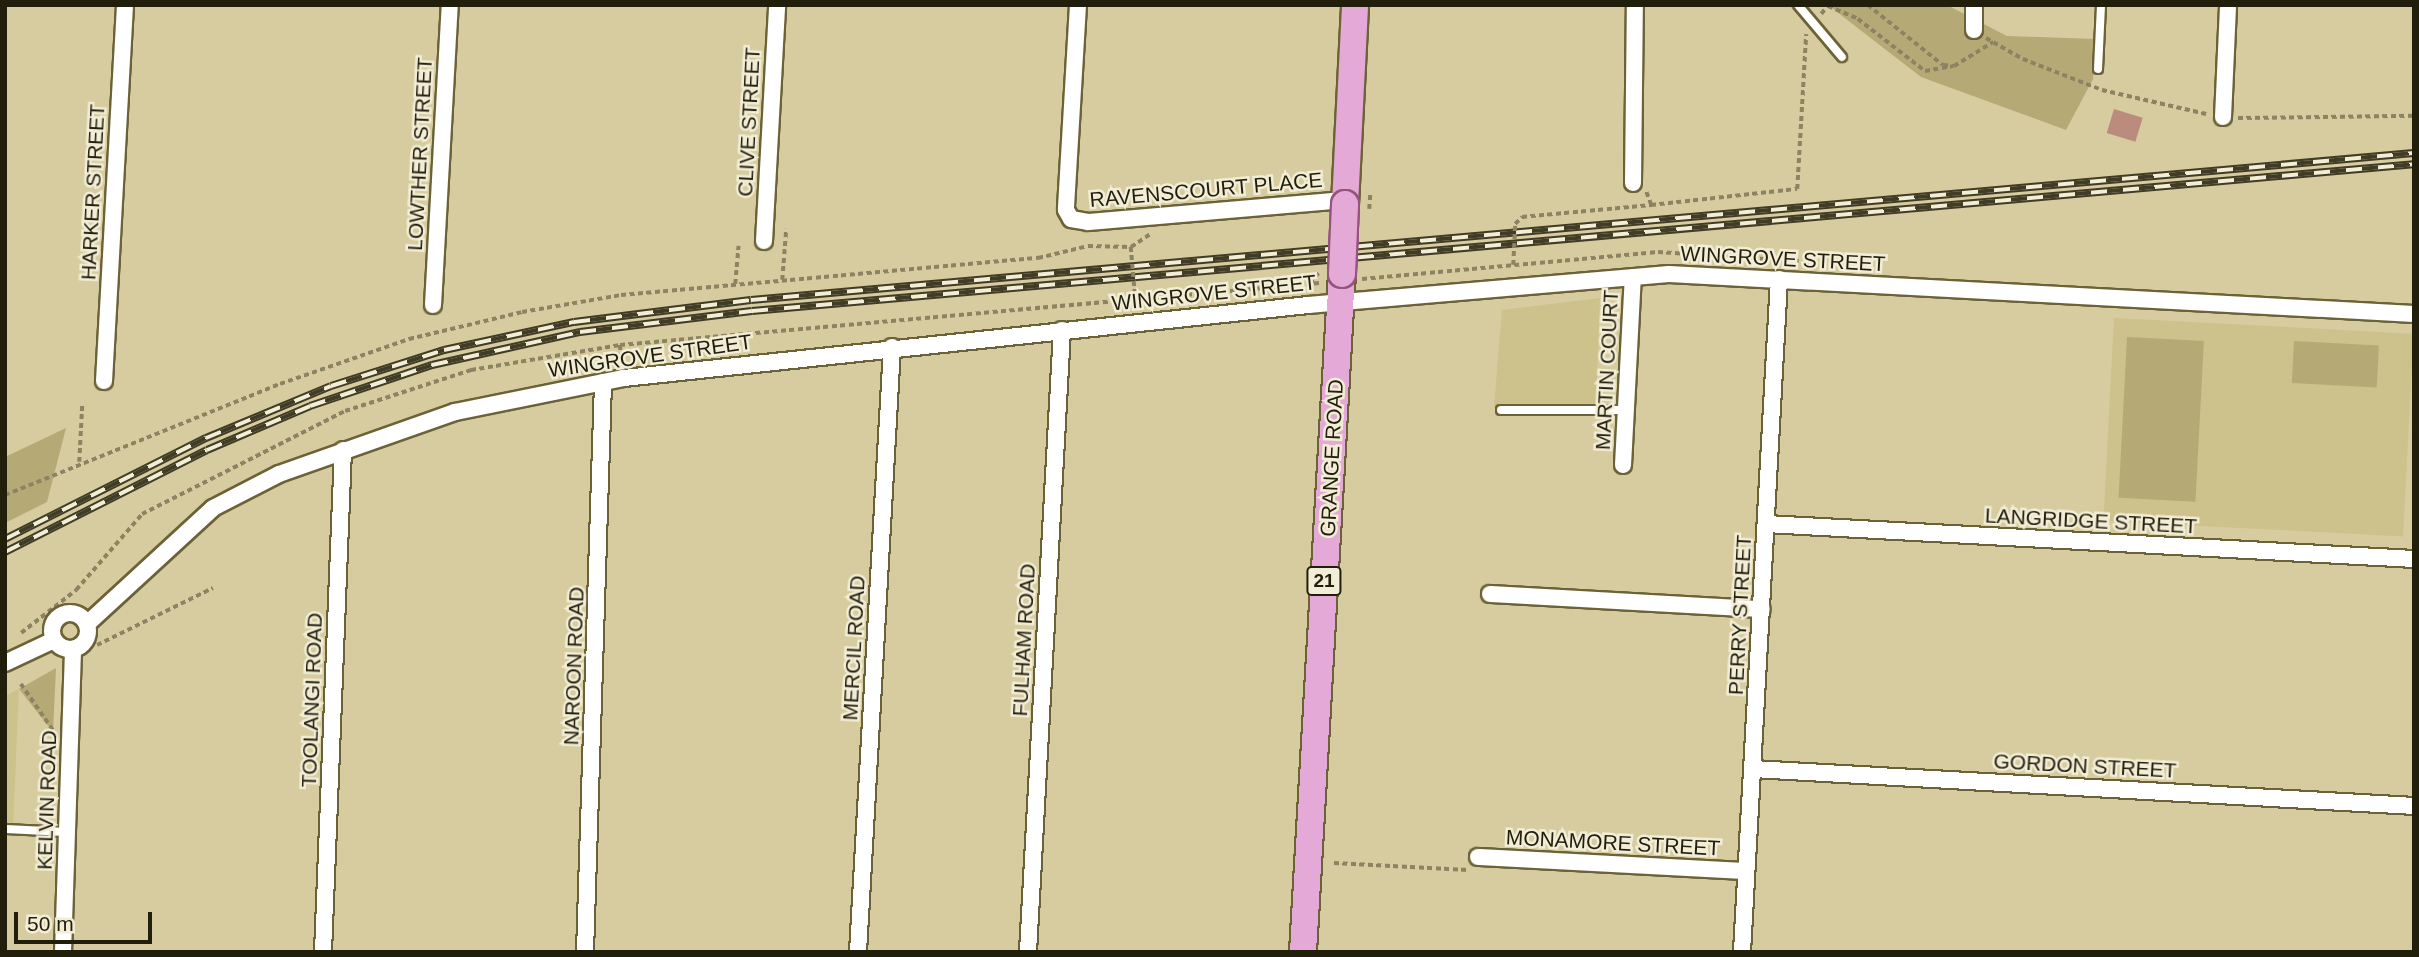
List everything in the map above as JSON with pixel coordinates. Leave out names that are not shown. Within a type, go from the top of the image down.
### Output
[{"type":"main road","name":"GRANGE ROAD","points":[[1303,952],[1347,282],[1345,202],[1355,5]]},
{"type":"street","name":"HARKER STREET","points":[[104,381],[125,5]]},
{"type":"street","name":"LOWTHER STREET","points":[[433,305],[450,5]]},
{"type":"street","name":"CLIVE STREET","points":[[764,242],[776,5]]},
{"type":"street","name":"RAVENSCOURT PLACE","points":[[1078,5],[1066,210],[1072,219],[1345,202]]},
{"type":"street","points":[[1633,183],[1635,5]]},
{"type":"street","points":[[1974,5],[1974,30]]},
{"type":"street","points":[[2223,117],[2228,5]]},
{"type":"street","name":"WINGROVE STREET","points":[[87,624],[213,508],[279,474],[456,412],[603,382],[892,347],[1062,330],[1347,282],[1633,277],[1779,279],[2414,314]]},
{"type":"street","name":"MARTIN COURT","points":[[1623,465],[1633,277]]},
{"type":"street","name":"PERRY STREET","points":[[1742,952],[1779,279]]},
{"type":"street","name":"FULHAM ROAD","points":[[1028,952],[1062,330]]},
{"type":"street","name":"MERCIL ROAD","points":[[858,952],[892,347]]},
{"type":"street","name":"NAROON ROAD","points":[[585,952],[603,382]]},
{"type":"street","name":"TOOLANGI ROAD","points":[[323,952],[343,450]]},
{"type":"street","name":"LANGRIDGE STREET","points":[[1766,524],[2414,559]]},
{"type":"street","points":[[1490,594],[1762,609]]},
{"type":"street","points":[[5,663],[54,640],[74,649],[86,640],[87,624],[79,615],[62,615],[54,623],[54,640]]},
{"type":"street","name":"KELVIN ROAD","points":[[63,952],[74,649]]},
{"type":"street","name":"GORDON STREET","points":[[1753,768],[2414,806]]},
{"type":"street","name":"MONAMORE STREET","points":[[1475,863],[1746,871]]},
{"type":"lane","points":[[1798,5],[1815,21],[1842,57]]},
{"type":"lane","points":[[2098,69],[2101,5]]},
{"type":"lane","points":[[1501,410],[1626,410]]},
{"type":"lane","points":[[5,829],[66,832]]},
{"type":"path","points":[[1868,5],[1943,65],[1954,66]]},
{"type":"path","points":[[1827,6],[1858,19],[1925,71],[1954,66],[1993,42]]},
{"type":"path","points":[[1513,265],[1515,224],[1522,217],[1797,189],[1806,32],[1815,21]]},
{"type":"path","points":[[1974,30],[1993,42],[2102,90],[2223,117],[2265,121],[2414,116]]},
{"type":"path","points":[[1633,183],[1650,196],[1651,205]]},
{"type":"path","points":[[782,280],[786,229]]},
{"type":"path","points":[[5,495],[79,461],[409,339],[601,297],[1038,258],[1088,246],[1131,247],[1147,241]]},
{"type":"path","points":[[735,284],[738,246]]},
{"type":"path","points":[[1131,247],[1135,296]]},
{"type":"path","points":[[1081,304],[1135,296],[1347,282],[1658,252],[1799,261]]},
{"type":"path","points":[[1347,282],[1370,278]]},
{"type":"path","points":[[409,339],[410,333]]},
{"type":"path","points":[[79,461],[82,404]]},
{"type":"path","points":[[97,645],[213,588]]},
{"type":"path","points":[[21,684],[58,738]]},
{"type":"path","points":[[1334,863],[1475,863]]},
{"type":"shaded area","points":[[1828,5],[1947,5],[2007,36],[2095,39],[2093,79],[2066,130],[1921,77]]},
{"type":"shaded area","points":[[1600,298],[1596,407],[1494,407],[1502,310]]},
{"type":"shaded area","points":[[2114,318],[2414,334],[2403,536],[2103,521]]},
{"type":"shaded area","points":[[2127,337],[2204,341],[2195,502],[2119,498]]},
{"type":"shaded area","points":[[2294,341],[2379,345],[2377,387],[2292,383]]},
{"type":"shaded area","points":[[66,428],[47,502],[5,523],[5,457]]},
{"type":"shaded area","points":[[56,668],[53,732],[19,689]]},
{"type":"shaded area","points":[[19,689],[13,826],[5,826],[5,696]]},
{"type":"building","points":[[2114,109],[2143,118],[2135,142],[2107,133]]},
{"type":"railway","points":[[5,539],[206,438],[331,386],[444,350],[574,322],[751,300],[2414,153]]},
{"type":"railway","points":[[5,552],[207,450],[310,406],[432,365],[580,332],[752,311],[2414,164]]}]
